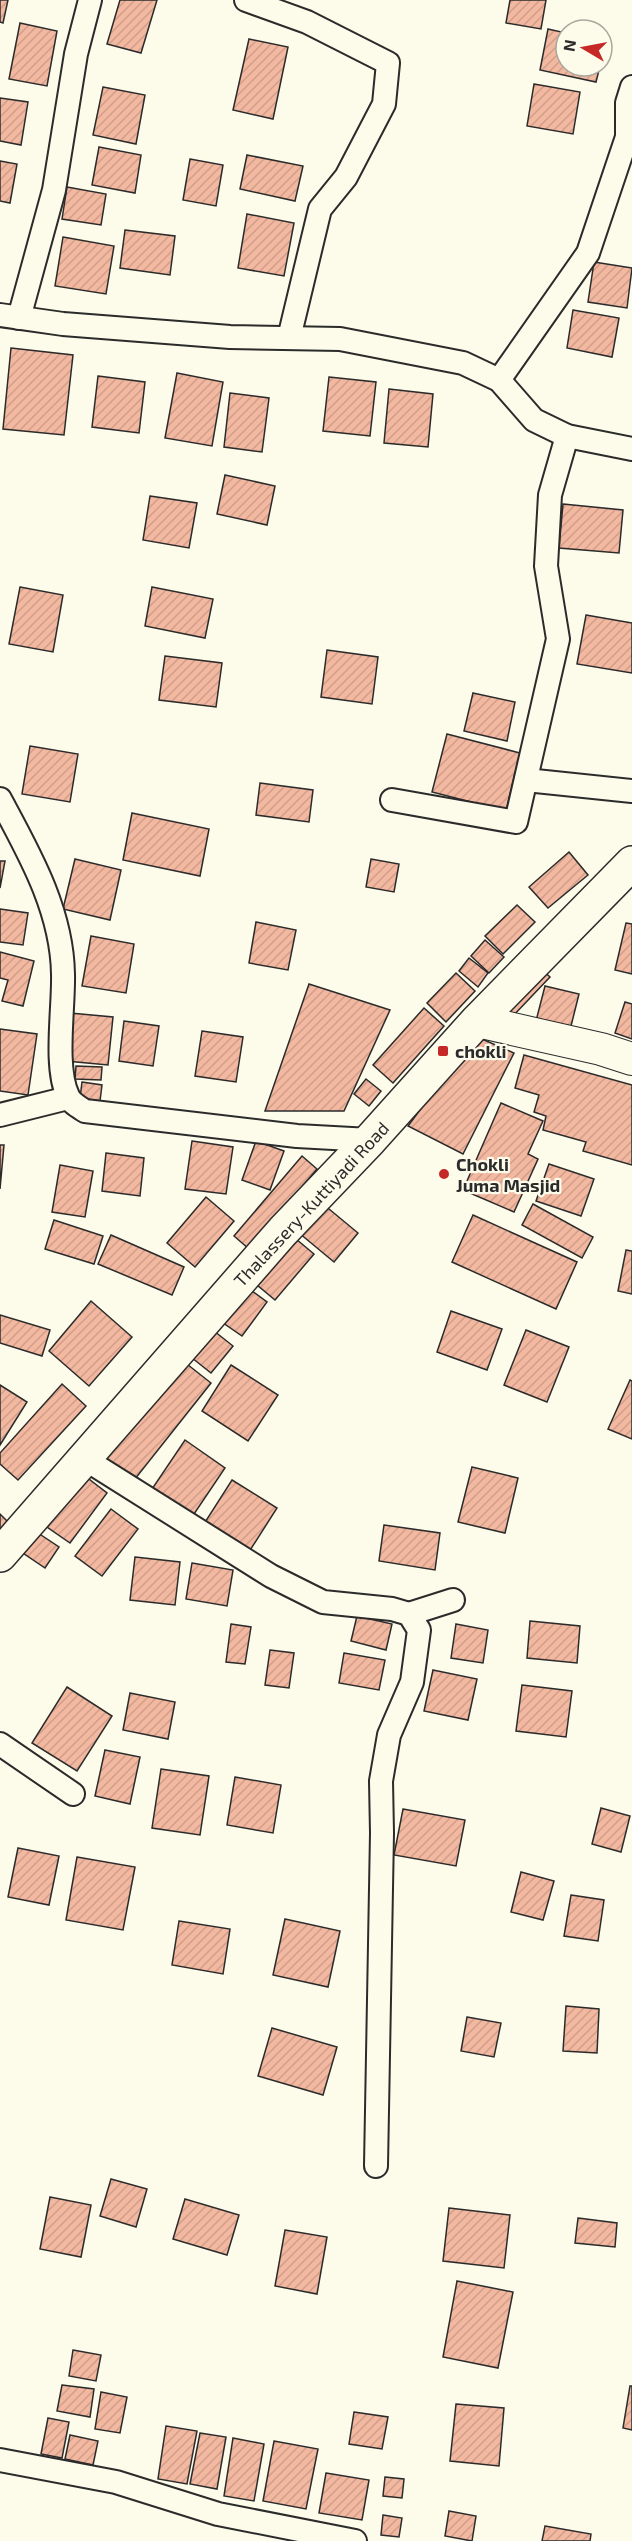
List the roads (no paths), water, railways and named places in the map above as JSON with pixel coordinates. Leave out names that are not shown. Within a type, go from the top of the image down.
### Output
[{"type":"main road","name":"Thalassery-Kuttiyadi Road","points":[[0,1555],[283,1231],[370,1140],[477,1021],[632,864]]},
{"type":"main road","points":[[477,1021],[601,1049],[632,1059]]},
{"type":"street","points":[[90,0],[76,54],[54,190],[10,316],[74,325],[230,337],[340,339],[463,363],[499,380],[534,420],[567,436],[632,448]]},
{"type":"street","points":[[246,0],[307,22],[388,63],[384,104],[346,177],[320,210],[288,338]]},
{"type":"street","points":[[499,380],[588,253],[629,138],[627,103],[632,87]]},
{"type":"street","points":[[392,800],[516,822],[558,639],[546,566],[550,495],[567,436]]},
{"type":"street","points":[[526,780],[632,791]]},
{"type":"street","points":[[0,799],[38,871],[62,947],[61,1071],[68,1098],[85,1111],[297,1136],[370,1140]]},
{"type":"street","points":[[0,1115],[68,1098]]},
{"type":"street","points":[[85,1459],[261,1570],[322,1602],[392,1609],[409,1614],[453,1600]]},
{"type":"street","points":[[376,2166],[381,1781],[389,1735],[412,1682],[419,1630],[409,1614]]},
{"type":"street","points":[[0,1744],[73,1794]]},
{"type":"street","points":[[0,2460],[116,2482],[218,2514],[355,2541]]},
{"type":"place","name":"chokli","points":[[443,1051]]},
{"type":"place","name":"Chokli Juma Masjid","points":[[444,1174]]}]
